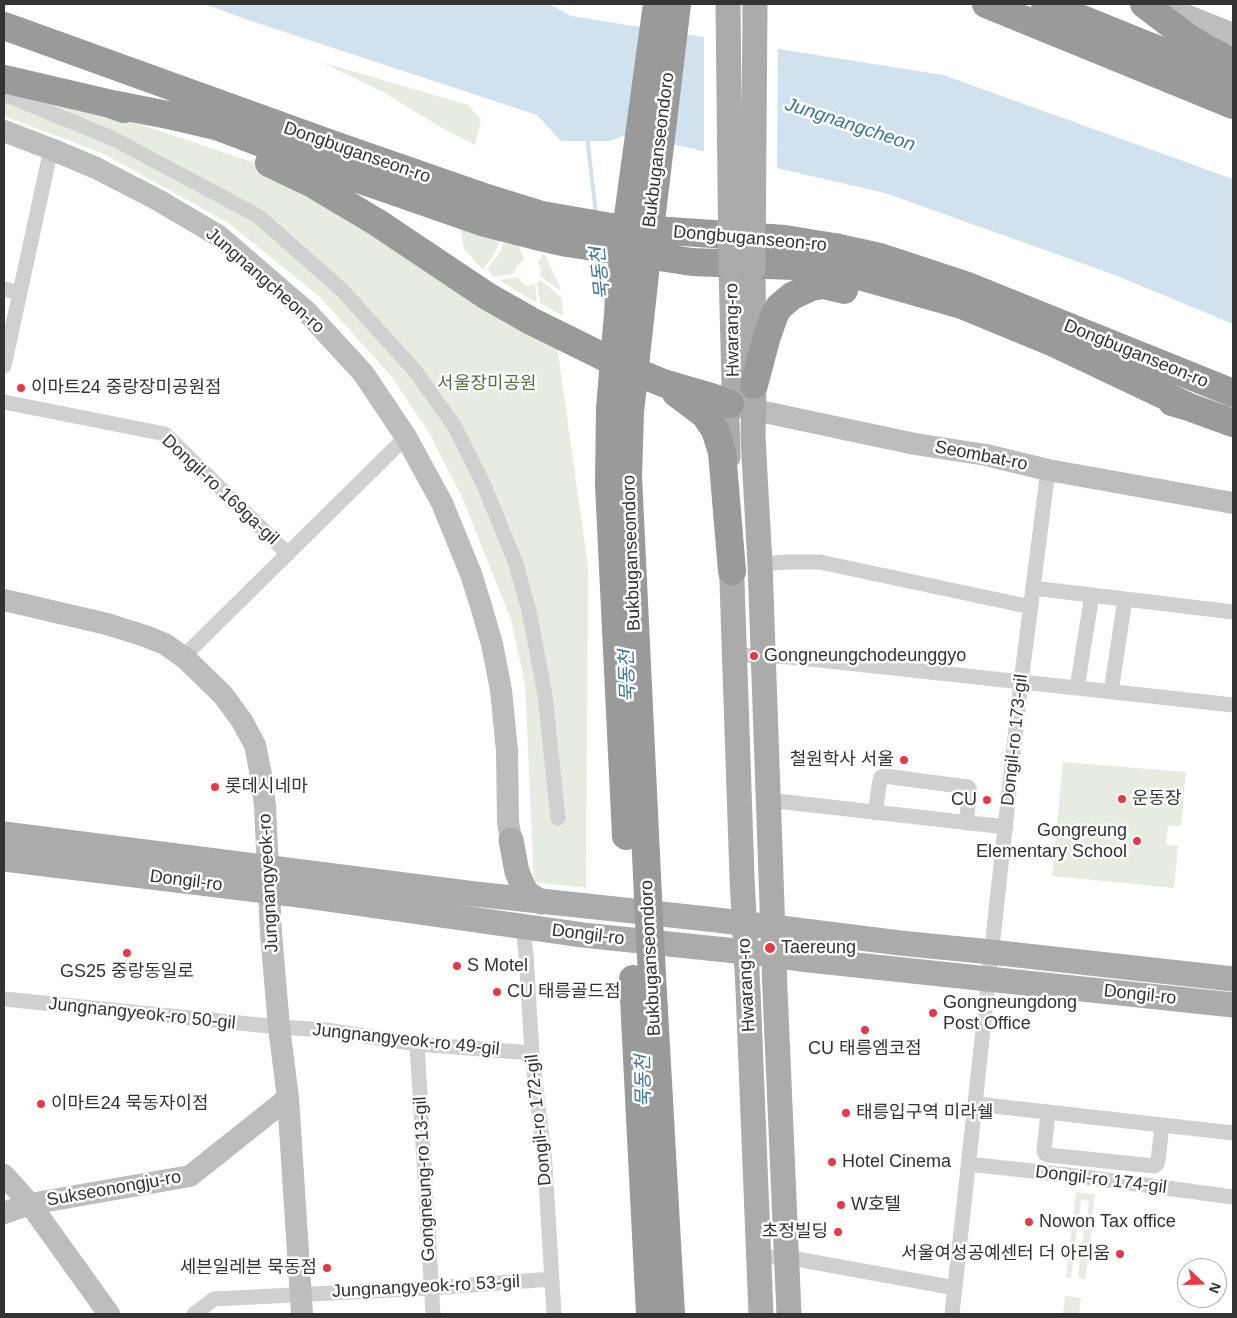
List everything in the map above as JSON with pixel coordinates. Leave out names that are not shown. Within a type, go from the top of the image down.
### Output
[{"type":"highway","name":"Bukbuganseondoro","points":[[650,1314],[609,485],[610,408],[624,245],[657,4]]},
{"type":"highway","name":"Bukbuganseondoro","points":[[672,1314],[650,939],[628,476],[632,392],[677,4]]},
{"type":"highway","points":[[986,4],[1233,105]]},
{"type":"highway","points":[[1045,4],[1233,80]]},
{"type":"highway","points":[[1084,4],[1135,12],[1186,36],[1233,64]]},
{"type":"highway","name":"Dongbuganseon-ro","points":[[4,26],[334,145],[480,196],[610,238],[785,239],[880,257],[965,285],[1233,394]]},
{"type":"highway","points":[[4,79],[216,126],[338,172],[486,223],[536,236],[567,243],[610,238],[692,262],[793,266],[863,277],[962,305],[1054,343],[1189,407]]},
{"type":"highway","points":[[107,103],[213,139],[288,171],[378,223],[487,296],[531,321],[614,363],[663,383],[711,397],[746,400],[778,308],[796,294],[811,286],[819,285],[928,312],[1108,383],[1189,407],[1233,423]]},
{"type":"highway","points":[[663,383],[705,414],[716,430],[722,452],[732,571]]},
{"type":"main road","name":"Hwarang-ro","points":[[728,4],[742,270]]},
{"type":"main road","name":"Hwarang-ro","points":[[755,4],[742,270],[734,384],[746,400],[753,438],[760,564],[772,927],[789,1314]]},
{"type":"main road","points":[[1158,4],[1233,34]]},
{"type":"main road","name":"Jungnangcheon-ro","points":[[4,130],[96,168],[158,200],[219,236],[306,311],[363,373],[406,436],[442,503],[482,606],[501,690],[507,751],[508,821],[511,840]]},
{"type":"main road","name":"Hwarang-ro","points":[[746,400],[728,413],[727,422],[744,924],[761,1314]]},
{"type":"main road","name":"Seombat-ro","points":[[746,400],[915,444],[986,455],[1048,470],[1233,503]]},
{"type":"main road","name":"Jungnangyeok-ro","points":[[4,600],[93,621],[145,636],[165,644],[183,657],[223,695],[242,720],[254,745],[261,775],[265,806],[268,879],[280,1027],[288,1098],[302,1304]]},
{"type":"main road","points":[[491,896],[501,883],[511,840]]},
{"type":"main road","points":[[511,840],[517,872],[523,886],[528,893],[541,902]]},
{"type":"main road","name":"Dongil-ro","points":[[8,847],[268,879],[491,896],[1233,979]]},
{"type":"main road","name":"Dongil-ro","points":[[268,879],[523,927],[583,935],[1233,1004]]},
{"type":"main road","name":"Sukseonongju-ro","points":[[4,1214],[30,1204],[190,1176],[288,1098]]},
{"type":"main road","points":[[4,1175],[30,1204],[109,1314]]},
{"type":"street","points":[[4,94],[112,138],[258,216],[342,290],[416,372],[456,427],[483,483],[516,564],[529,611],[545,695],[558,818]]},
{"type":"street","points":[[4,366],[51,148]]},
{"type":"street","points":[[4,289],[20,293]]},
{"type":"street","name":"Dongil-ro 169ga-gil","points":[[4,402],[165,434],[288,554]]},
{"type":"street","points":[[183,657],[406,436]]},
{"type":"street","name":"Dongil-ro 173-gil","points":[[991,952],[1048,470]]},
{"type":"street","points":[[760,564],[820,562],[1031,607]]},
{"type":"street","points":[[1033,588],[1233,612]]},
{"type":"street","points":[[1077,688],[1092,595]]},
{"type":"street","points":[[1111,692],[1125,599]]},
{"type":"street","points":[[735,655],[820,660],[1233,705]]},
{"type":"street","points":[[875,813],[880,780],[884,776],[968,787],[970,792],[966,822]]},
{"type":"street","points":[[768,800],[1006,827]]},
{"type":"street","name":"Dongil-ro 172-gil","points":[[523,927],[532,1053],[544,1165],[554,1314]]},
{"type":"street","points":[[952,1314],[991,952]]},
{"type":"street","name":"Jungnangyeok-ro 50-gil","points":[[4,999],[280,1027]]},
{"type":"street","name":"Jungnangyeok-ro 49-gil","points":[[280,1027],[326,1030],[417,1044],[532,1053]]},
{"type":"street","name":"Gongneung-ro 13-gil","points":[[417,1044],[434,1314]]},
{"type":"street","points":[[976,1104],[1233,1134]]},
{"type":"street","name":"Dongil-ro 174-gil","points":[[1048,1112],[1044,1151],[1048,1155],[1155,1166],[1158,1160],[1162,1125]]},
{"type":"street","points":[[1085,1177],[1087,1159]]},
{"type":"street","name":"Dongil-ro 174-gil","points":[[969,1164],[1233,1197]]},
{"type":"street","points":[[759,1257],[786,1257],[954,1288]]},
{"type":"street","name":"Jungnangyeok-ro 53-gil","points":[[302,1304],[432,1288],[552,1279]]},
{"type":"street","points":[[194,1314],[214,1299],[302,1304]]},
{"type":"green space","points":[[321,62],[468,105],[481,120],[475,145],[440,127],[385,93]]},
{"type":"green space","name":"서울장미공원","points":[[4,87],[127,120],[255,163],[300,183],[556,339],[588,566],[586,888],[534,882],[525,685],[511,620],[462,497],[427,429],[391,376],[319,296],[227,222],[102,153],[4,116]]},
{"type":"green space","points":[[460,225],[501,239],[493,256],[483,270],[464,249]]},
{"type":"green space","points":[[505,239],[518,244],[524,260],[516,267],[515,273],[493,277],[487,269],[499,254]]},
{"type":"green space","points":[[544,253],[561,289],[559,290],[540,276],[541,270],[538,262]]},
{"type":"green space","points":[[518,277],[527,286],[535,284],[537,302],[499,280]]},
{"type":"green space","points":[[540,280],[562,298],[563,316],[540,303],[537,283]]},
{"type":"green space","name":"운동장","points":[[1063,762],[1186,772],[1181,826],[1168,826],[1166,844],[1178,846],[1174,888],[1052,876]]},
{"type":"green space","points":[[1076,1192],[1095,1194],[1092,1218],[1087,1218],[1089,1201],[1081,1200],[1079,1218],[1073,1217]]},
{"type":"green space","points":[[1072,1227],[1077,1228],[1071,1278],[1066,1277]]},
{"type":"green space","points":[[1084,1228],[1092,1229],[1085,1279],[1078,1278]]},
{"type":"green space","points":[[1065,1296],[1081,1298],[1079,1314],[1063,1314]]},
{"type":"water","name":"Jungnangcheon","points":[[205,4],[549,4],[571,16],[943,75],[1233,179],[1233,324],[1115,275],[885,193],[629,134],[609,141],[561,141],[537,115],[245,19]]},
{"type":"pier","points":[[704,34],[778,46],[777,171],[704,154]]},
{"type":"waterway","name":"묵동천","points":[[587,136],[596,214]]},
{"type":"waterway","name":"묵동천","points":[[600,258],[606,308]]},
{"type":"place","name":"이마트24 중랑장미공원점","points":[[21,388]]},
{"type":"place","name":"Gongneungchodeunggyo","points":[[754,656]]},
{"type":"place","name":"철원학사 서울","points":[[904,760]]},
{"type":"place","name":"롯데시네마","points":[[215,787]]},
{"type":"place","name":"운동장","points":[[1122,799]]},
{"type":"place","name":"CU","points":[[987,800]]},
{"type":"place","name":"Gongreung Elementary School","points":[[1137,841]]},
{"type":"place","name":"Taereung","points":[[770,948]]},
{"type":"place","name":"GS25 중랑동일로","points":[[127,953]]},
{"type":"place","name":"S Motel","points":[[457,966]]},
{"type":"place","name":"CU 태릉골드점","points":[[497,992]]},
{"type":"place","name":"Gongneungdong Post Office","points":[[933,1013]]},
{"type":"place","name":"CU 태릉엠코점","points":[[865,1030]]},
{"type":"place","name":"이마트24 묵동자이점","points":[[41,1104]]},
{"type":"place","name":"태릉입구역 미라쉘","points":[[846,1113]]},
{"type":"place","name":"Hotel Cinema","points":[[832,1162]]},
{"type":"place","name":"W호텔","points":[[841,1205]]},
{"type":"place","name":"Nowon Tax office","points":[[1029,1222]]},
{"type":"place","name":"초정빌딩","points":[[838,1232]]},
{"type":"place","name":"서울여성공예센터 더 아리움","points":[[1120,1254]]},
{"type":"place","name":"세븐일레븐 묵동점","points":[[327,1268]]}]
